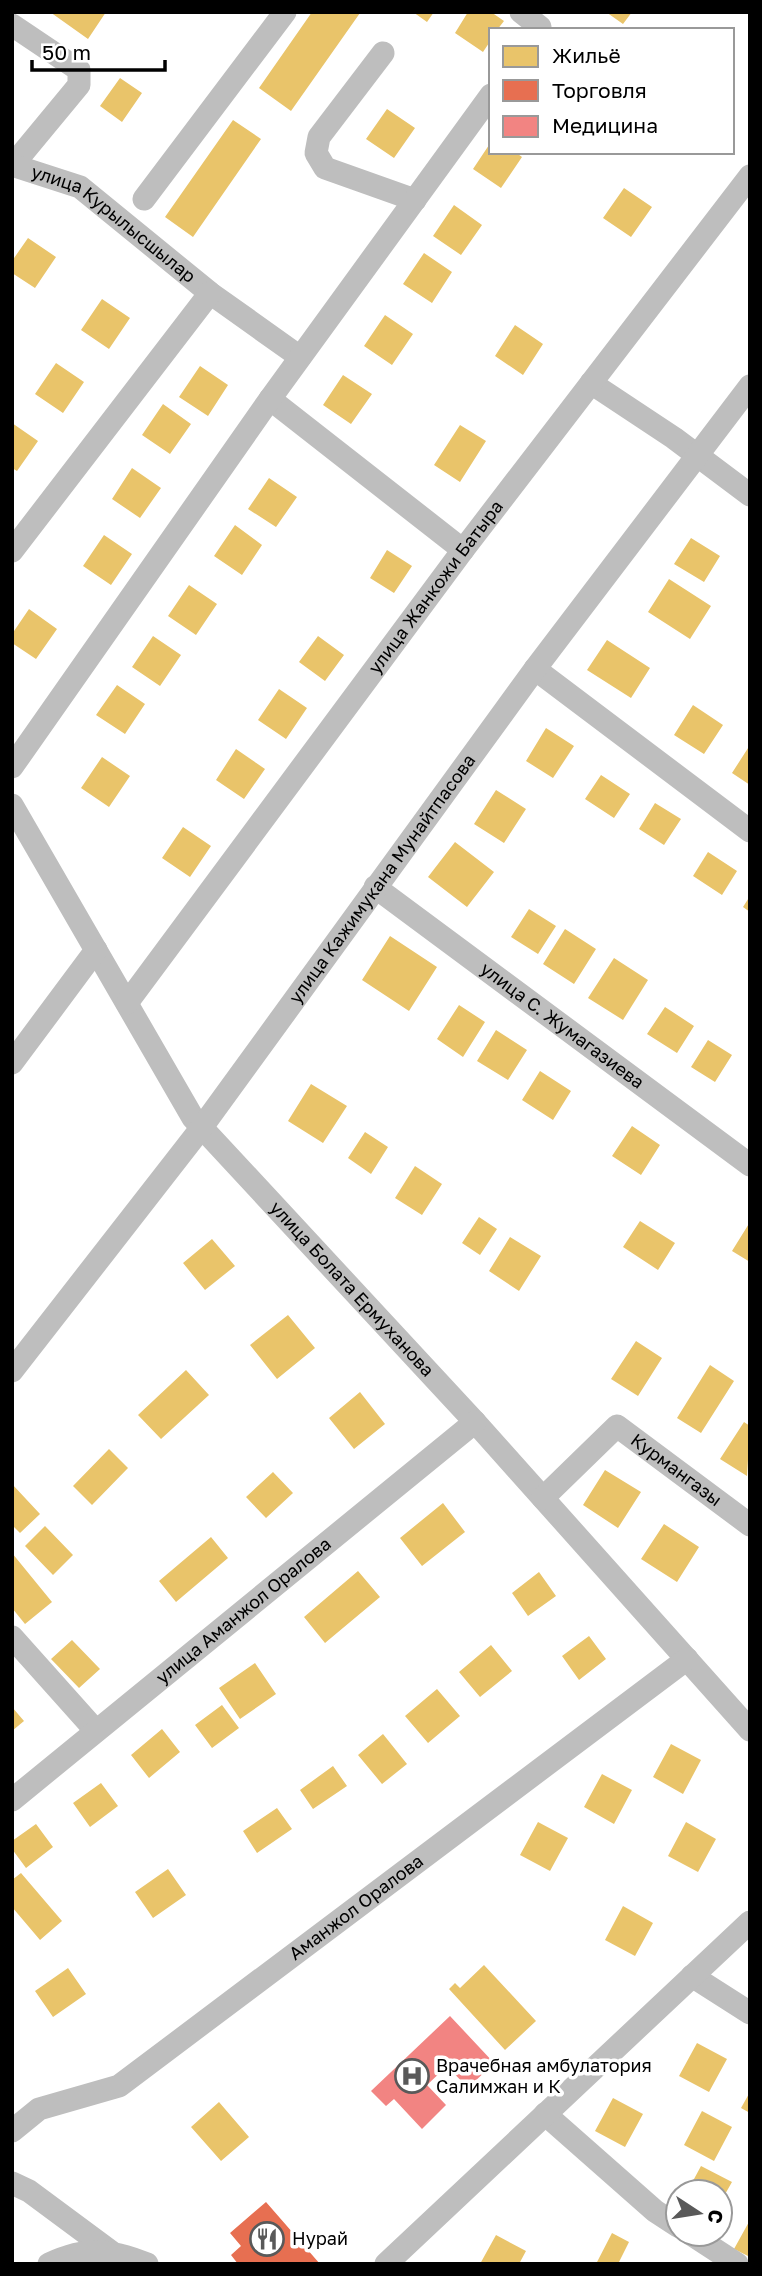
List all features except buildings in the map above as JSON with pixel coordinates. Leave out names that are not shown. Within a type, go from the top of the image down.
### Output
[{"type":"street","points":[[144,199],[285,12]]},
{"type":"street","points":[[521,12],[543,23]]},
{"type":"street","points":[[12,25],[79,70],[82,77],[79,85],[12,165]]},
{"type":"street","points":[[383,53],[319,137],[316,153],[326,168],[415,200]]},
{"type":"street","points":[[12,766],[270,399],[489,98]]},
{"type":"street","name":"улица Курылысшылар","points":[[12,165],[80,187],[210,293],[300,357]]},
{"type":"street","name":"улица Жанкожи Батыра","points":[[127,1003],[463,550],[750,176]]},
{"type":"street","points":[[12,551],[210,293]]},
{"type":"street","points":[[591,383],[674,438],[750,495]]},
{"type":"street","name":"улица Кажимукана Мунайтпасова","points":[[12,1371],[202,1127],[534,670],[699,457],[750,386]]},
{"type":"street","points":[[270,399],[463,550]]},
{"type":"street","points":[[534,670],[750,831]]},
{"type":"street","name":"улица Болата Ермуханова","points":[[12,805],[202,1127],[475,1422],[750,1730]]},
{"type":"street","name":"улица С. Жумагазиева","points":[[376,887],[750,1165]]},
{"type":"street","points":[[12,1063],[96,950]]},
{"type":"street","name":"улица Аманжол Оралова","points":[[12,1800],[475,1422]]},
{"type":"street","name":"Курмангазы","points":[[543,1497],[617,1426],[750,1525]]},
{"type":"street","points":[[12,1637],[96,1731]]},
{"type":"street","name":"Аманжол Оралова","points":[[12,2132],[38,2109],[119,2086],[687,1659]]},
{"type":"street","points":[[386,2264],[750,1922]]},
{"type":"street","points":[[692,1976],[750,2013]]},
{"type":"street","points":[[545,2114],[664,2216]]},
{"type":"street","points":[[12,2183],[29,2191],[110,2251],[147,2264]]},
{"type":"street","points":[[712,2248],[737,2264]]},
{"type":"street","points":[[49,2264],[75,2252],[110,2251]]},
{"type":"place","name":"Врачебная амбулатория Салимжан и К","points":[[412,2076]]},
{"type":"place","name":"Нурай","points":[[267,2239]]}]
